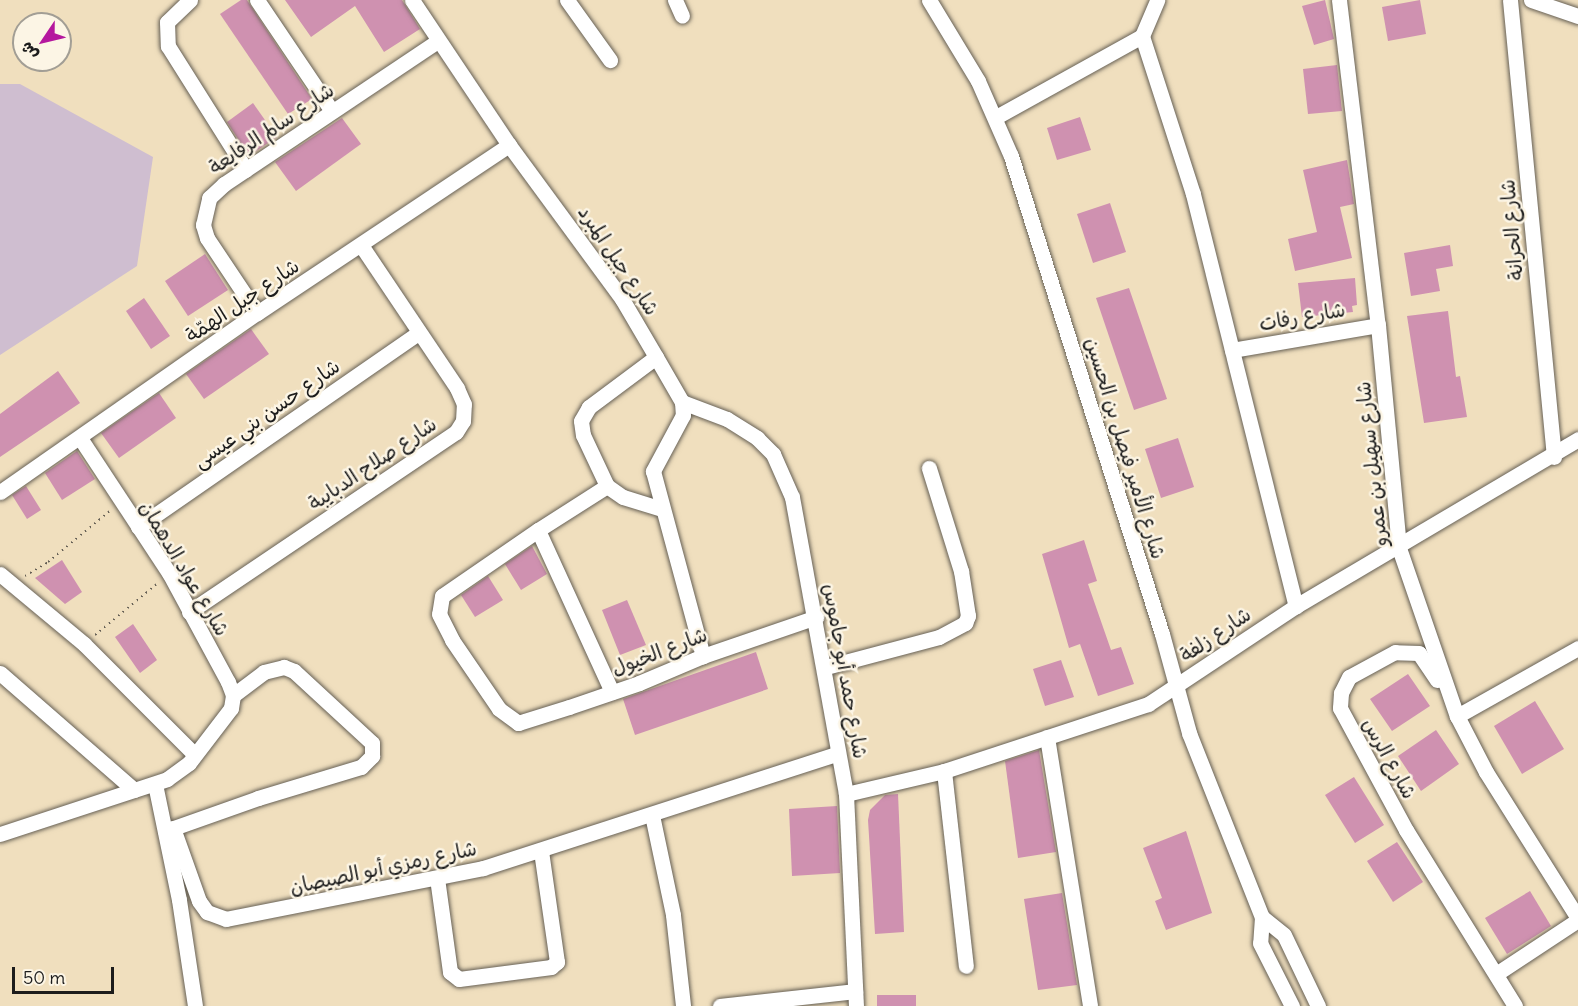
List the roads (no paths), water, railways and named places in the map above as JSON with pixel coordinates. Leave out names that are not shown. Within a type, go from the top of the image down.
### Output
[{"type":"street","points":[[190,0],[167,22],[168,46],[246,170]]},
{"type":"street","points":[[257,0],[332,111]]},
{"type":"street","name":"شارع جبل المبرد","points":[[411,0],[509,145],[622,299],[682,402]]},
{"type":"street","points":[[567,0],[610,60]]},
{"type":"street","points":[[675,0],[682,16]]},
{"type":"street","name":"شارع الأمير فيصل بن الحسين","points":[[929,0],[996,117],[1025,197],[1162,634],[1174,687],[1262,917],[1260,943],[1292,1006]]},
{"type":"street","points":[[1156,0],[1142,36],[1192,194],[1296,606]]},
{"type":"street","name":"شارع سهيل بن عمرو","points":[[1339,0],[1378,325],[1399,548],[1454,710],[1486,772],[1578,919]]},
{"type":"street","name":"شارع الحرانة","points":[[1510,0],[1554,457]]},
{"type":"street","points":[[1531,0],[1578,16]]},
{"type":"street","points":[[996,117],[1142,36]]},
{"type":"street","name":"شارع سالم الرفايعة","points":[[257,313],[207,238],[203,225],[210,198],[246,170],[438,41]]},
{"type":"street","name":"شارع جبل الهمّة","points":[[0,492],[257,313],[361,245],[425,198],[509,145]]},
{"type":"street","name":"شارع صلاح الدبايبة","points":[[189,612],[456,432],[463,421],[464,404],[361,245]]},
{"type":"street","name":"شارع رفات","points":[[1232,350],[1378,325]]},
{"type":"street","name":"شارع حسن بني عيسى","points":[[138,527],[418,333]]},
{"type":"street","points":[[656,357],[589,407],[581,421],[594,462],[608,486],[623,497],[662,509]]},
{"type":"street","points":[[682,402],[679,423],[653,471],[703,656]]},
{"type":"street","name":"شارع حمد أبو جاموس","points":[[682,402],[727,419],[773,454],[797,515],[826,667],[837,754],[846,794],[856,999]]},
{"type":"street","name":"شارع عواد الدهمان","points":[[80,438],[169,573],[233,695]]},
{"type":"street","name":"شارع زلفة","points":[[846,794],[944,771],[1133,710],[1174,687],[1296,606],[1554,457],[1578,439]]},
{"type":"street","points":[[826,667],[939,637],[965,624],[968,616],[961,570],[929,468]]},
{"type":"street","points":[[608,486],[538,530],[612,692]]},
{"type":"street","name":"شارع الخيول","points":[[538,530],[453,588],[438,604],[439,614],[452,640],[499,709],[518,723],[612,692],[703,656],[816,617]]},
{"type":"street","points":[[6,579],[84,644],[194,754]]},
{"type":"street","points":[[1454,710],[1578,648]]},
{"type":"street","name":"شارع الرس","points":[[1454,710],[1425,660],[1409,650],[1385,655],[1358,669],[1346,681],[1340,704],[1406,830],[1515,1006]]},
{"type":"street","points":[[0,834],[155,784],[176,774],[231,708],[233,695],[264,672],[284,667],[294,671],[372,744],[372,756],[361,768],[258,798],[169,830]]},
{"type":"street","points":[[0,673],[134,790]]},
{"type":"street","points":[[1047,737],[1090,1006]]},
{"type":"street","name":"شارع رمزي أبو الصيصان","points":[[169,830],[199,901],[207,912],[226,919],[436,878],[541,851],[837,754]]},
{"type":"street","points":[[944,771],[966,966]]},
{"type":"street","points":[[155,784],[169,830],[195,1006]]},
{"type":"street","points":[[652,815],[673,915],[683,1006]]},
{"type":"street","points":[[436,878],[450,972],[459,979],[551,967],[556,962],[541,851]]},
{"type":"street","name":"شارع الأمير فيصل بن الحسين","points":[[1262,917],[1284,935],[1318,1006]]},
{"type":"street","points":[[1496,974],[1578,919]]},
{"type":"street","points":[[720,1006],[856,999]]}]
